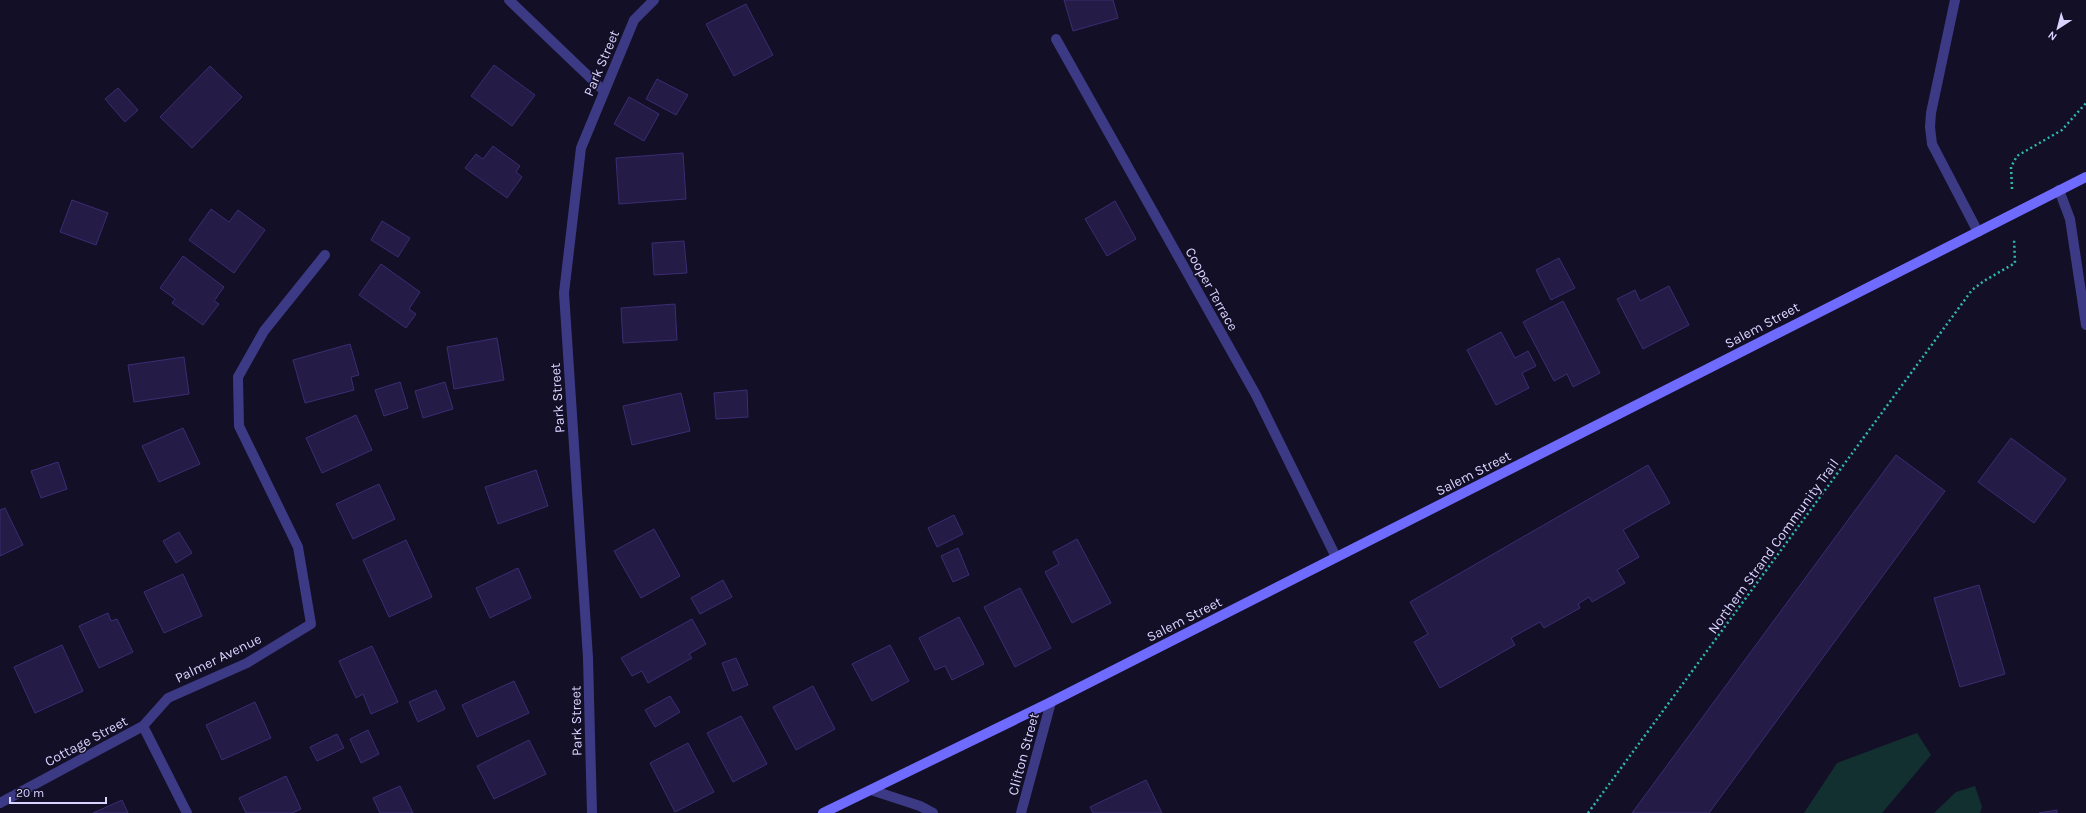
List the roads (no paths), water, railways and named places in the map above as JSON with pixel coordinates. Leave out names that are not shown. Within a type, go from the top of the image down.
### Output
[{"type":"main road","name":"Salem Street","points":[[823,813],[1051,702],[2086,177]]},
{"type":"street","points":[[509,0],[604,91]]},
{"type":"street","name":"Park Street","points":[[592,813],[588,658],[564,293],[581,148],[634,20],[654,0]]},
{"type":"street","points":[[1955,0],[1931,113],[1930,132],[1935,149],[1978,232]]},
{"type":"street","name":"Cooper Terrace","points":[[1056,39],[1256,395],[1336,557]]},
{"type":"street","points":[[2059,190],[2070,219],[2086,325]]},
{"type":"street","name":"Palmer Avenue","points":[[143,726],[168,698],[247,663],[312,624],[298,546],[239,426],[238,377],[264,331],[325,255]]},
{"type":"street","name":"Clifton Street","points":[[1022,813],[1051,702]]},
{"type":"street","points":[[143,726],[187,813]]},
{"type":"street","name":"Cottage Street","points":[[0,803],[143,726]]},
{"type":"street","points":[[871,790],[920,806],[933,813]]}]
